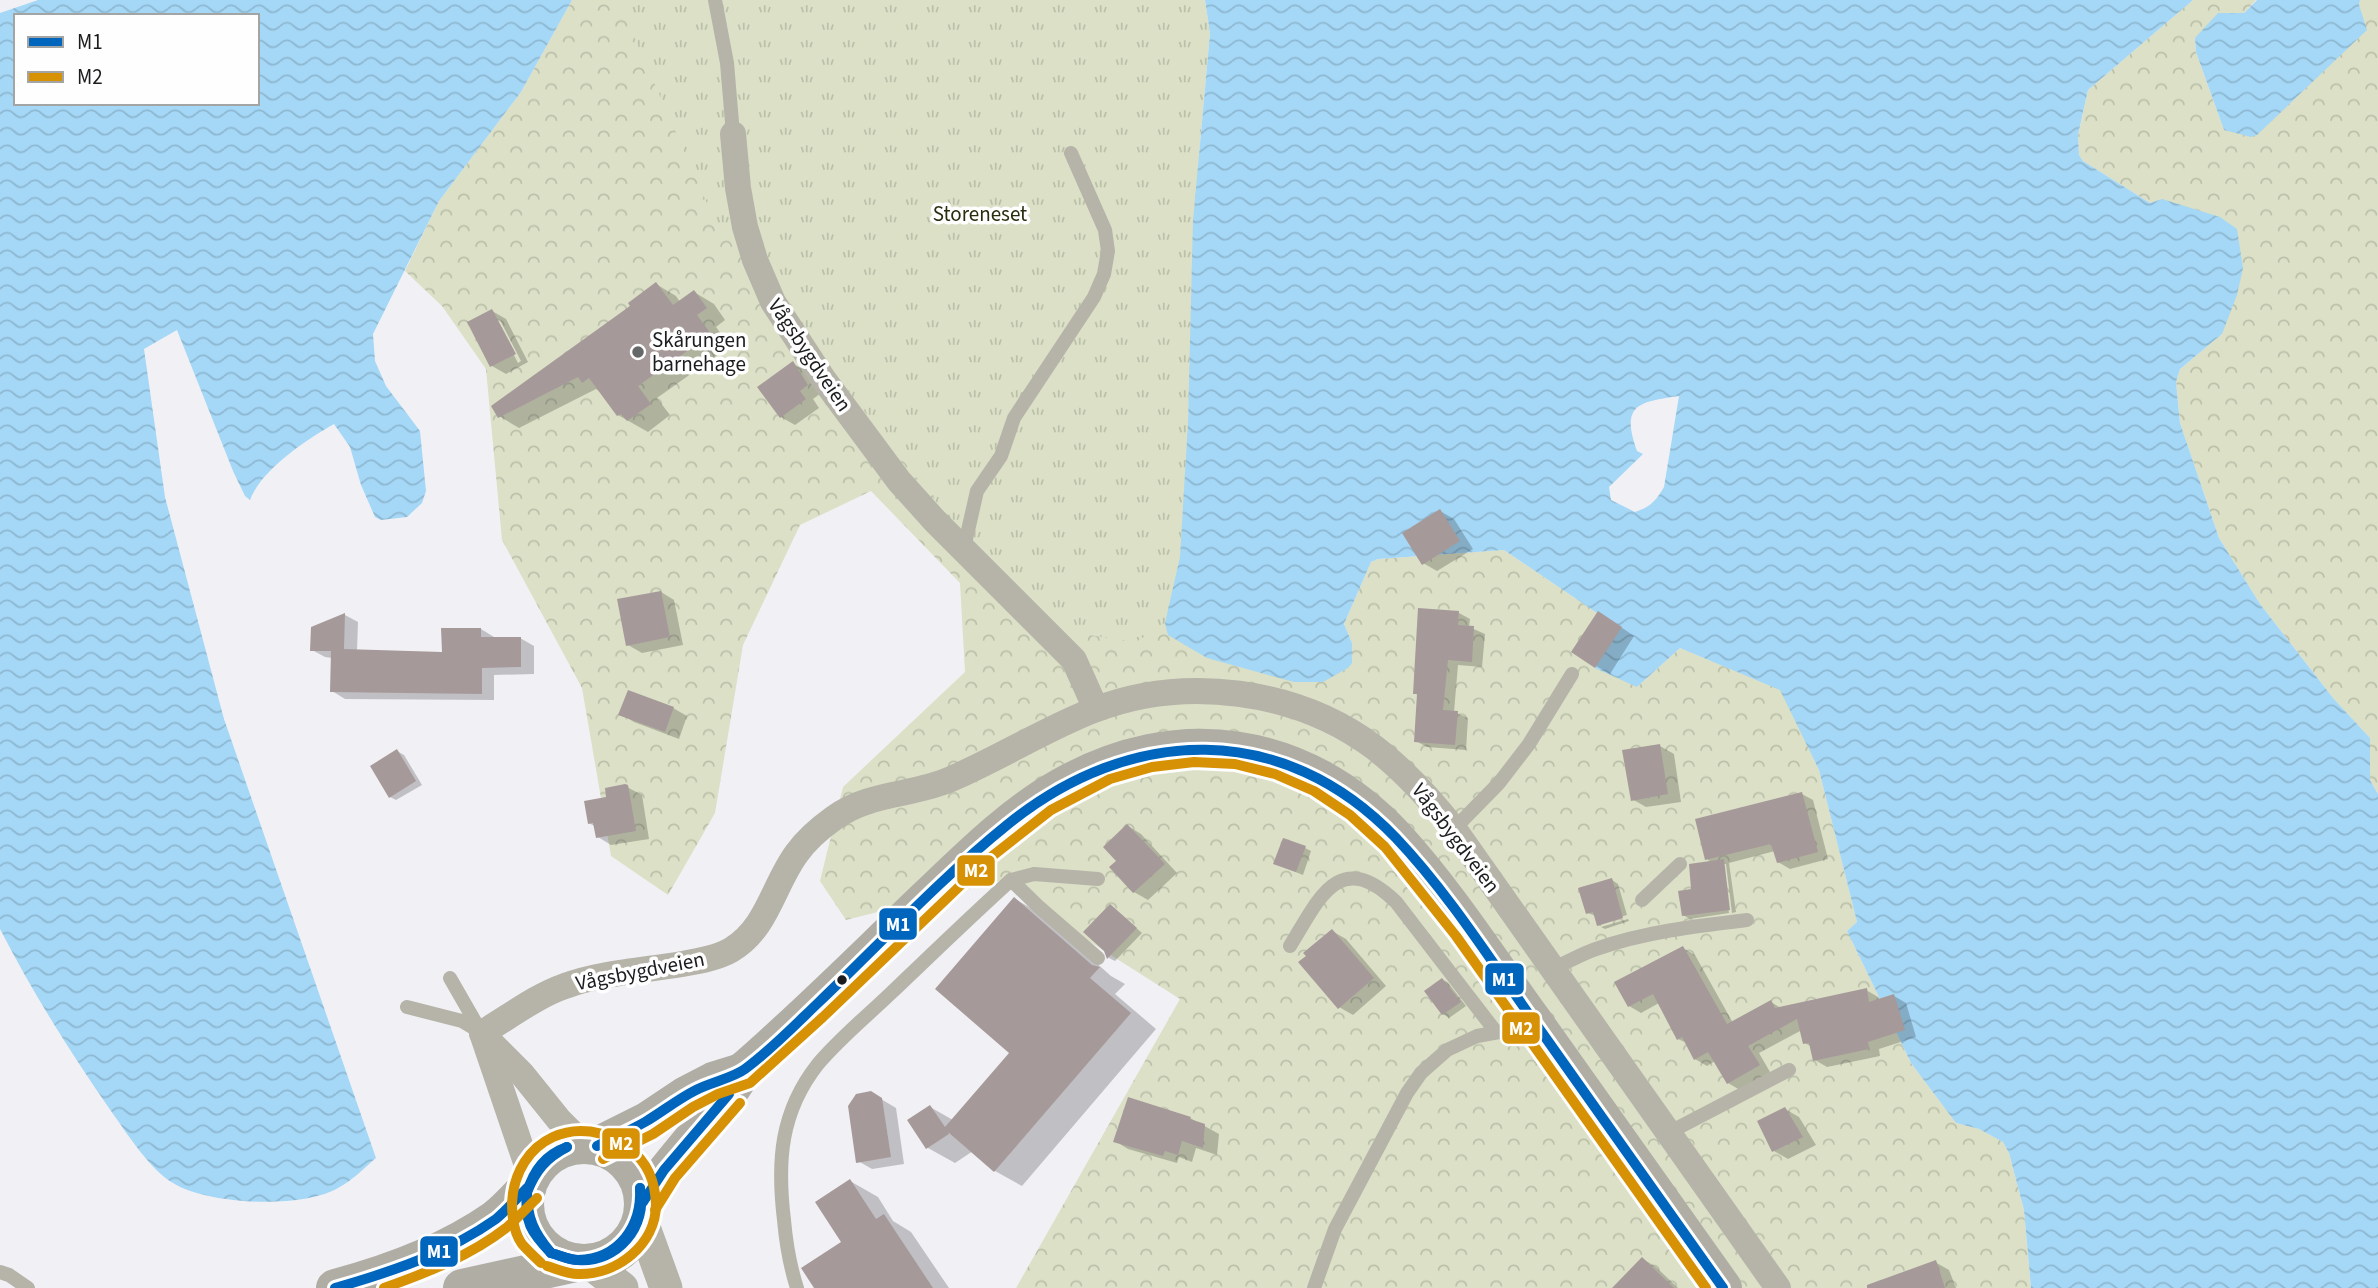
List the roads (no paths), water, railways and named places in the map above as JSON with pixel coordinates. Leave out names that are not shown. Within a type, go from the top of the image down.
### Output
[{"type":"main road","points":[[462,1288],[615,1254],[625,1246],[664,1170],[727,1097],[742,1072],[963,864],[1024,812],[1059,788],[1101,766],[1140,754],[1186,747],[1233,749],[1270,757],[1310,773],[1356,802],[1394,837],[1428,876],[1723,1288]]},
{"type":"main road","points":[[335,1288],[407,1265],[450,1245],[497,1218],[529,1183],[547,1158],[558,1151],[590,1146],[647,1121],[713,1081],[742,1072]]},
{"type":"main road","points":[[590,1146],[609,1150],[633,1171],[640,1186],[642,1210]]},
{"type":"main road","points":[[529,1183],[524,1203],[531,1231],[551,1253],[583,1263]]},
{"type":"street","name":"Vågsbygdveien","points":[[733,134],[745,227],[755,260],[773,302],[824,380],[899,481],[934,521],[1074,660],[1096,709]]},
{"type":"street","name":"Vågsbygdveien","points":[[482,1033],[535,1000],[565,986],[699,961],[730,950],[746,939],[760,923],[797,852],[812,835],[836,816],[864,801],[950,780],[1096,709],[1132,699],[1200,691],[1257,697],[1318,715],[1351,732],[1373,746],[1411,778],[1454,829],[1778,1288]]},
{"type":"street","points":[[482,1033],[522,1074],[559,1120],[590,1146]]},
{"type":"street","points":[[482,1033],[529,1183]]},
{"type":"street","points":[[642,1210],[666,1288]]},
{"type":"street","points":[[583,1263],[622,1288]]},
{"type":"lane","name":"Vågsbygdveien","points":[[715,0],[727,63],[733,134]]},
{"type":"lane","points":[[964,548],[977,491],[1001,456],[1014,418],[1094,296],[1104,274],[1108,251],[1105,230],[1071,153]]},
{"type":"lane","points":[[1454,829],[1499,783],[1529,744],[1572,674]]},
{"type":"lane","points":[[1642,900],[1680,864]]},
{"type":"lane","points":[[797,1288],[790,1268],[779,1176],[784,1133],[798,1096],[817,1066],[1012,880],[1025,874],[1098,879]]},
{"type":"lane","points":[[1290,946],[1319,900],[1332,885],[1354,877],[1369,880],[1396,902],[1496,1032]]},
{"type":"lane","points":[[1012,880],[1098,958]]},
{"type":"lane","points":[[1552,969],[1596,949],[1688,927],[1746,920]]},
{"type":"lane","points":[[450,978],[482,1033]]},
{"type":"lane","points":[[407,1007],[462,1021],[482,1033]]},
{"type":"lane","points":[[1314,1288],[1335,1229],[1407,1093],[1421,1073],[1447,1050],[1477,1036],[1534,1022]]},
{"type":"lane","points":[[1668,1133],[1789,1070]]},
{"type":"lane","points":[[0,1272],[29,1288]]},
{"type":"water","points":[[38,0],[572,0],[521,92],[439,201],[373,334],[375,361],[386,386],[420,431],[426,491],[422,503],[407,517],[381,520],[375,517],[361,485],[350,447],[334,424],[298,447],[274,467],[250,500],[245,496],[233,471],[177,330],[144,349],[165,497],[224,719],[376,1158],[338,1188],[302,1199],[255,1202],[231,1200],[208,1196],[173,1183],[139,1150],[81,1067],[0,929],[0,13]]},
{"type":"water","points":[[1205,0],[2193,0],[2088,90],[2078,135],[2079,155],[2083,161],[2150,203],[2162,199],[2220,217],[2237,229],[2243,268],[2237,295],[2222,334],[2180,369],[2176,382],[2180,423],[2219,538],[2260,604],[2333,698],[2370,738],[2370,780],[2378,794],[2378,1288],[2031,1288],[2024,1210],[2009,1153],[2003,1142],[1979,1129],[1956,1123],[1911,1063],[1847,931],[1857,922],[1819,770],[1780,690],[1680,648],[1637,687],[1595,668],[1597,613],[1504,550],[1378,559],[1371,562],[1344,624],[1352,643],[1352,663],[1323,682],[1294,682],[1207,658],[1168,635],[1165,623],[1180,557],[1188,423],[1193,221],[1210,33]],"holes":[[[1679,396],[1664,487],[1652,503],[1635,512],[1611,500],[1609,487],[1643,454],[1637,451],[1632,435],[1632,415],[1637,408],[1653,401]]]},
{"type":"water","points":[[2257,0],[2360,0],[2359,5],[2367,30],[2257,135],[2251,137],[2224,130],[2196,52],[2195,38],[2218,13],[2244,13]]},
{"type":"place","name":"Skårungen barnehage","points":[[638,352]]},
{"type":"park label","name":"Storeneset","points":[[980,214]]}]
